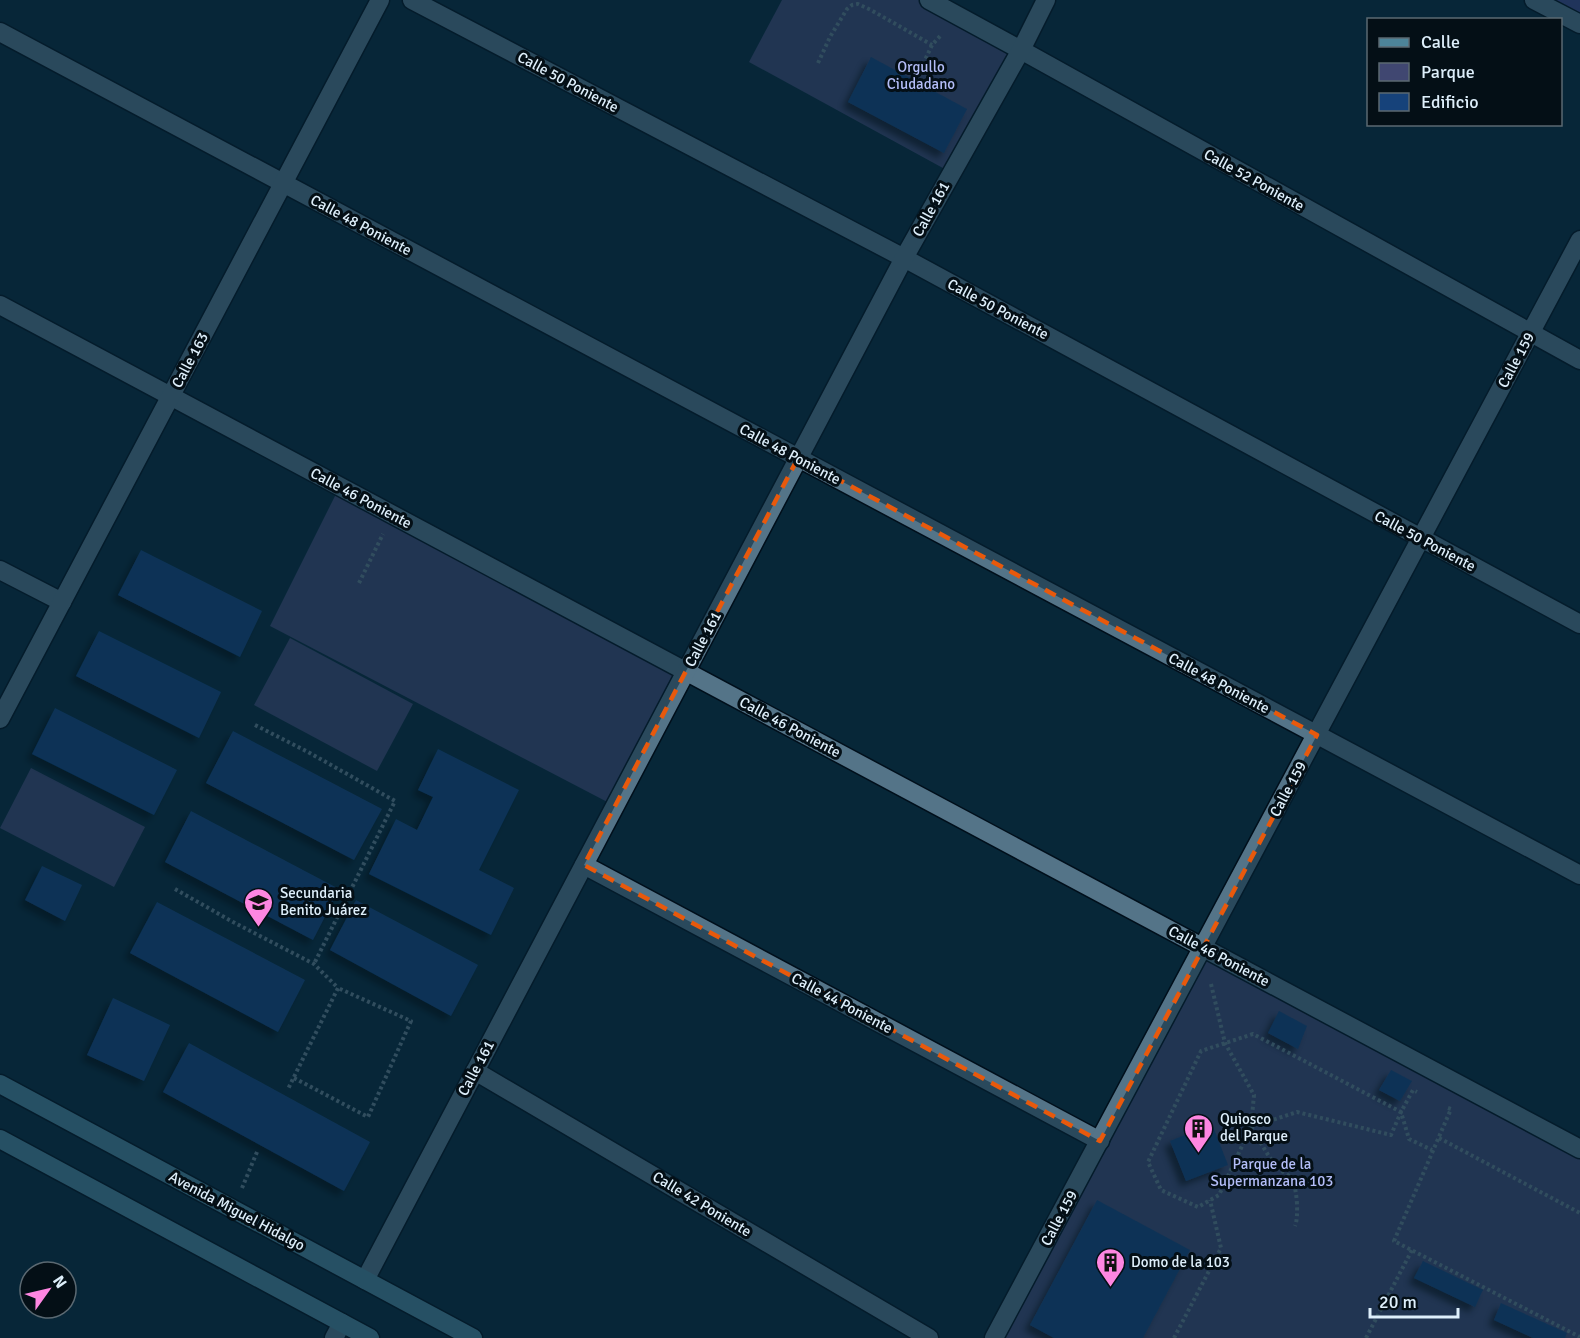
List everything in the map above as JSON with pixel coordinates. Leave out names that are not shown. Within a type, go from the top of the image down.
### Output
[{"type":"main road","name":"Avenida Miguel Hidalgo","points":[[0,1084],[473,1338]]},
{"type":"main road","points":[[0,1139],[338,1330],[370,1338]]},
{"type":"street","name":"Calle 163","points":[[0,719],[380,0]]},
{"type":"street","name":"Calle 50 Poniente","points":[[412,0],[904,258],[1580,624]]},
{"type":"street","name":"Calle 52 Poniente","points":[[929,0],[1580,360]]},
{"type":"street","name":"Calle 161","points":[[365,1280],[904,258],[1047,0]]},
{"type":"street","points":[[1534,0],[1580,24]]},
{"type":"street","name":"Calle 48 Poniente","points":[[0,32],[1580,875]]},
{"type":"street","name":"Calle 159","points":[[994,1338],[1580,240]]},
{"type":"street","name":"Calle 46 Poniente","points":[[0,305],[1580,1149]]},
{"type":"street","points":[[0,570],[62,602]]},
{"type":"street","name":"Calle 44 Poniente","points":[[584,865],[1100,1141]]},
{"type":"street","name":"Calle 42 Poniente","points":[[475,1071],[929,1338]]},
{"type":"path","points":[[818,63],[830,37],[852,4],[858,4],[871,10],[932,45]]},
{"type":"path","points":[[918,75],[932,45],[944,32],[966,21]]},
{"type":"path","points":[[359,583],[393,515]]},
{"type":"path","points":[[255,725],[395,801],[314,964]]},
{"type":"path","points":[[175,889],[314,964],[338,988],[411,1021],[368,1117],[294,1078]]},
{"type":"path","points":[[1203,948],[1225,1043],[1254,1095],[1251,1127],[1219,1194],[1198,1207],[1161,1190],[1148,1162],[1201,1051],[1225,1043],[1253,1034],[1401,1112],[1409,1139],[1432,1150]]},
{"type":"path","points":[[288,1089],[338,988]]},
{"type":"path","points":[[1251,1127],[1297,1112],[1391,1135],[1413,1090],[1423,1095]]},
{"type":"path","points":[[1441,1104],[1450,1109],[1394,1241],[1580,1337]]},
{"type":"path","points":[[1251,1127],[1276,1168],[1285,1172],[1293,1180],[1297,1203],[1295,1226]]},
{"type":"path","points":[[1439,1138],[1580,1213]]},
{"type":"path","points":[[233,1208],[257,1152]]},
{"type":"path","points":[[1174,1338],[1221,1248],[1210,1200]]},
{"type":"path","points":[[1366,1338],[1412,1250]]},
{"type":"highlighted area","points":[[798,458],[1317,735],[1100,1141],[584,865]]},
{"type":"green space","name":"Orgullo Ciudadano","points":[[782,0],[929,0],[1021,50],[952,173],[749,62]]},
{"type":"green space","points":[[340,486],[686,671],[615,806],[270,626]]},
{"type":"green space","points":[[290,638],[413,704],[377,771],[254,705]]},
{"type":"green space","points":[[31,768],[145,827],[114,887],[0,828]]},
{"type":"green space","name":"Parque de la Supermanzana 103","points":[[1204,949],[1580,1151],[1580,1338],[995,1338]]},
{"type":"shaded area","points":[[1534,0],[1580,0],[1580,24]]},
{"type":"building","points":[[871,57],[967,109],[944,153],[848,102]]},
{"type":"building","points":[[141,550],[262,611],[240,657],[118,595]]},
{"type":"building","points":[[99,631],[221,692],[199,738],[76,676]]},
{"type":"building","points":[[55,708],[177,770],[154,815],[32,754]]},
{"type":"building","points":[[233,731],[382,809],[354,860],[206,783]]},
{"type":"building","points":[[438,749],[519,790],[479,870],[514,888],[491,935],[369,874],[396,819],[417,830],[433,797],[418,790]]},
{"type":"building","points":[[191,811],[339,889],[313,940],[165,862]]},
{"type":"building","points":[[42,866],[82,885],[65,921],[25,900]]},
{"type":"building","points":[[356,900],[478,965],[451,1016],[330,950]]},
{"type":"building","points":[[157,902],[305,980],[278,1032],[130,953]]},
{"type":"building","points":[[113,998],[170,1025],[144,1081],[87,1055]]},
{"type":"building","points":[[1279,1011],[1307,1026],[1298,1049],[1268,1033]]},
{"type":"building","points":[[189,1043],[370,1142],[344,1191],[163,1092]]},
{"type":"building","points":[[1391,1070],[1412,1081],[1400,1101],[1379,1090]]},
{"type":"building","name":"Quiosco del Parque","points":[[1212,1124],[1228,1165],[1186,1181],[1170,1141]]},
{"type":"building","name":"Domo de la 103","points":[[1097,1200],[1190,1250],[1143,1338],[1054,1338],[1030,1325]]},
{"type":"building","points":[[1423,1261],[1483,1290],[1475,1307],[1414,1278]]},
{"type":"building","points":[[1501,1303],[1567,1333],[1565,1338],[1533,1338],[1494,1320]]},
{"type":"place","name":"Secundaria Benito Juárez","points":[[259,928]]},
{"type":"place","name":"Quiosco del Parque","points":[[1199,1154]]},
{"type":"place","name":"Domo de la 103","points":[[1110,1288]]}]
